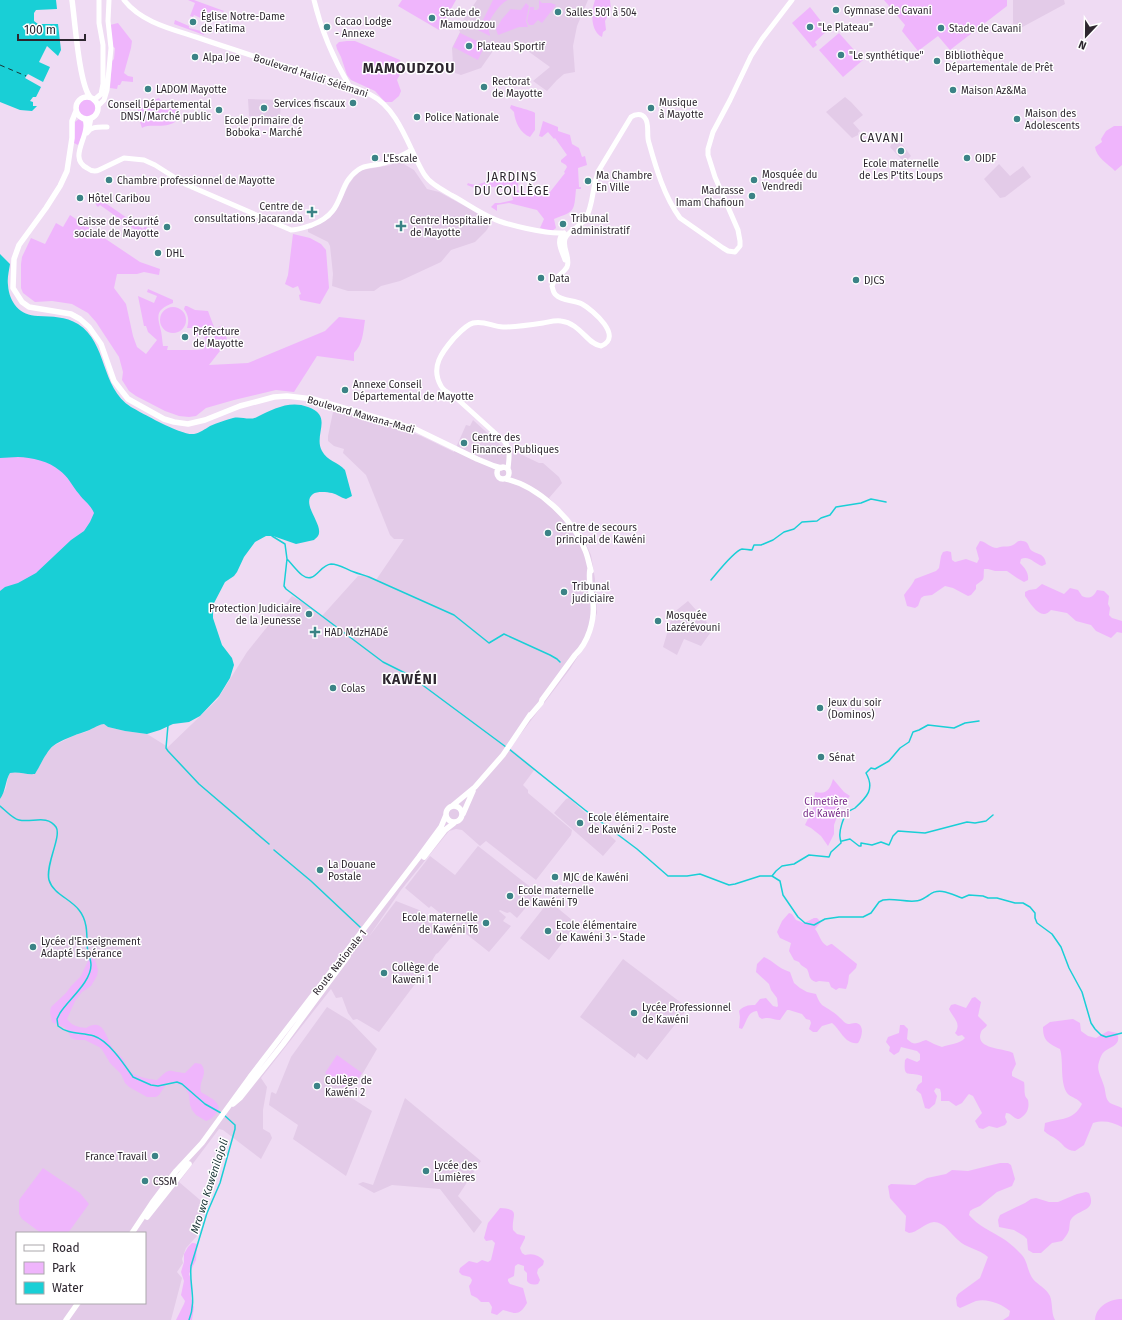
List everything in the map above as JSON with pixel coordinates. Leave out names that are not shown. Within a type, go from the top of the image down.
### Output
[{"type":"main road","points":[[72,0],[83,89],[80,99],[76,104],[78,114],[88,119],[96,115],[98,106],[86,91],[82,74]]},
{"type":"main road","points":[[80,99],[84,97],[92,98]]},
{"type":"main road","name":"Boulevard Mawana-Madi","points":[[78,114],[72,122],[71,145],[54,196],[37,221],[22,238],[16,251],[14,259],[13,288],[22,302],[29,307],[61,311],[71,314],[80,319],[89,327],[101,344],[114,382],[128,399],[164,418],[181,424],[195,423],[240,406],[274,397],[300,397],[336,405],[415,429],[477,459],[494,466],[505,468]]},
{"type":"main road","name":"Boulevard Mawana-Madi","points":[[477,459],[497,474]]},
{"type":"main road","points":[[505,468],[498,470],[498,477],[502,479],[506,478],[531,489]]},
{"type":"main road","points":[[505,468],[509,475],[506,478]]},
{"type":"main road","points":[[475,787],[460,821],[454,823],[449,821],[446,815],[448,809],[475,787],[502,754],[539,701],[542,700],[575,655],[590,628],[592,618],[593,603],[589,576],[590,569],[582,543],[564,518],[561,517],[548,500],[512,476],[505,468]]},
{"type":"main road","points":[[452,806],[460,808],[463,814]]},
{"type":"main road","name":"Route Nationale 1","points":[[134,1232],[176,1171],[202,1143],[253,1074],[420,858],[441,826],[446,815]]},
{"type":"main road","name":"Route Nationale 1","points":[[227,1110],[240,1098],[284,1043],[362,936],[444,831],[454,823]]},
{"type":"main road","points":[[66,1320],[77,1304]]},
{"type":"street","points":[[92,98],[101,94],[103,84],[99,0]]},
{"type":"street","points":[[98,106],[104,100],[107,90],[111,54],[108,21],[110,0]]},
{"type":"street","name":"Boulevard Halidi Sélémani","points":[[124,0],[139,15],[167,27],[372,95],[381,102],[398,124],[428,180],[466,204],[497,221],[548,232],[562,237]]},
{"type":"street","points":[[314,0],[319,16],[350,87]]},
{"type":"street","points":[[505,468],[510,458],[505,442],[452,395],[444,390],[437,377],[437,364],[443,351],[466,327],[475,322],[482,322],[502,327],[562,321],[576,326],[599,346],[604,345],[608,341],[610,336],[606,327],[584,305],[576,301],[560,298],[554,292],[552,286],[553,282],[568,264],[562,237],[580,226],[588,214],[598,170],[631,117],[637,115],[645,118],[647,123],[647,136],[657,171],[675,211],[680,218],[723,248],[728,251],[735,252],[740,246],[739,236],[715,177],[708,155],[708,149],[713,132],[751,56],[762,38],[792,0]]},
{"type":"street","points":[[341,84],[344,76]]},
{"type":"street","points":[[85,136],[88,119]]},
{"type":"street","points":[[88,119],[88,131],[79,151],[79,158],[82,165],[92,171],[99,170],[124,158],[144,160],[155,165],[185,184],[291,230],[319,222],[330,215],[336,206],[347,182],[358,169],[364,166],[382,164],[412,150]]},
{"type":"street","points":[[88,131],[97,127],[107,127]]},
{"type":"shaded area","points":[[477,0],[588,0],[577,26],[573,46],[575,72],[564,74],[547,91],[533,81],[550,67],[514,41],[495,48],[481,68],[461,75],[455,73],[452,48],[460,32],[458,28]]},
{"type":"shaded area","points":[[1013,0],[1064,0],[1065,4],[1013,32]]},
{"type":"shaded area","points":[[845,97],[863,115],[853,123],[860,131],[858,135],[852,138],[826,112]]},
{"type":"shaded area","name":"Ecole primaire de Boboka - Marché","points":[[248,99],[281,100],[280,116],[264,119],[264,116],[249,116]]},
{"type":"shaded area","name":"Ecole maternelle de Les P'tits Loups","points":[[896,136],[911,156],[906,161],[903,161],[890,147]]},
{"type":"shaded area","name":"Centre Hospitalier de Mayotte","points":[[397,160],[414,170],[427,189],[439,192],[472,210],[485,218],[490,225],[475,242],[451,250],[441,262],[400,281],[381,286],[374,291],[348,291],[332,286],[333,274],[330,246],[328,242],[308,232],[308,228],[330,218],[342,199],[349,184],[357,173],[362,170],[391,165]]},
{"type":"shaded area","points":[[999,164],[1010,176],[1023,166],[1031,177],[1005,197],[1000,198],[984,179]]},
{"type":"shaded area","points":[[333,412],[366,418],[400,428],[421,436],[454,452],[466,425],[470,426],[473,420],[505,449],[512,450],[539,463],[543,463],[559,477],[562,483],[549,498],[562,511],[584,540],[591,555],[595,579],[597,613],[587,642],[570,669],[510,748],[535,769],[523,785],[528,790],[528,793],[572,830],[571,835],[536,880],[486,841],[480,846],[462,830],[456,829],[449,831],[401,890],[368,938],[396,901],[419,910],[453,935],[436,954],[379,1032],[357,1019],[353,1020],[348,1013],[342,997],[336,998],[331,989],[261,1078],[267,1087],[263,1110],[263,1129],[270,1133],[272,1138],[261,1159],[223,1130],[219,1129],[179,1182],[206,1205],[197,1224],[197,1236],[186,1248],[182,1259],[183,1263],[177,1272],[182,1278],[171,1320],[0,1320],[0,799],[6,788],[8,777],[10,773],[14,772],[35,774],[46,754],[53,746],[75,735],[86,732],[98,725],[104,724],[108,727],[125,731],[147,734],[168,747],[217,700],[247,652],[292,596],[322,616],[358,576],[366,576],[376,580],[404,539],[394,539],[390,535],[366,475],[343,453],[344,449],[334,446],[328,441]]},
{"type":"shaded area","points":[[688,601],[713,629],[701,646],[684,639],[677,655],[663,647],[673,613]]},
{"type":"shaded area","name":"Ecole élémentaire de Kawéni 2 - Poste","points":[[569,798],[616,841],[603,856],[554,813],[566,799]]},
{"type":"shaded area","points":[[478,846],[538,893],[517,918],[510,912],[507,913],[500,910],[499,911],[506,917],[503,921],[511,926],[489,952],[431,906],[429,908],[405,888],[430,856],[455,875]]},
{"type":"shaded area","name":"Ecole élémentaire de Kawéni 3 - Stade","points":[[549,901],[577,924],[549,960],[520,938]]},
{"type":"shaded area","name":"Lycée Professionnel de Kawéni","points":[[623,959],[688,1008],[647,1060],[638,1053],[635,1058],[580,1017]]},
{"type":"shaded area","name":"Collège de Kawéni 2","points":[[327,1007],[350,1021],[377,1049],[363,1073],[347,1095],[372,1111],[346,1176],[293,1139],[298,1125],[269,1105],[271,1093],[276,1094],[291,1057]]},
{"type":"shaded area","name":"Lycée des Lumières","points":[[405,1098],[481,1161],[458,1196],[482,1222],[474,1233],[440,1189],[392,1185],[374,1193],[358,1184],[363,1182],[373,1185]]},
{"type":"green space","points":[[188,0],[194,0],[224,11],[218,10],[216,14],[222,17],[221,18],[210,16],[204,35],[174,24],[175,20],[189,26],[189,28],[201,31],[202,28],[204,29],[206,24],[204,23],[205,20],[194,15],[193,17],[190,16],[195,3]]},
{"type":"green space","name":"Stade de Mamoudzou","points":[[402,0],[456,0],[439,30],[398,6]]},
{"type":"green space","points":[[493,0],[508,0],[499,7],[491,19],[488,26],[490,36],[478,30]]},
{"type":"green space","points":[[539,0],[542,3],[551,3],[556,5],[542,23],[538,20],[533,25],[529,25],[527,21],[530,7],[534,7],[534,10],[537,10],[539,8]]},
{"type":"green space","points":[[595,0],[610,0],[611,10],[605,21],[606,30],[603,32],[602,37],[593,26],[592,15]]},
{"type":"green space","name":"Stade de Cavani","points":[[884,0],[1007,0],[1007,6],[950,50],[938,36],[918,51],[902,31],[905,25]]},
{"type":"green space","points":[[526,3],[529,6],[526,21],[528,27],[519,27],[498,35],[496,29],[510,10],[509,9],[521,10]]},
{"type":"green space","name":"\"Le Plateau\"","points":[[810,7],[828,30],[815,42],[817,45],[813,48],[792,23]]},
{"type":"green space","points":[[118,23],[132,41],[124,73],[133,77],[133,82],[122,81],[120,85],[118,85],[117,89],[110,88],[112,61],[114,59],[115,48],[113,47],[110,25]]},
{"type":"green space","name":"Plateau Sportif","points":[[460,33],[485,45],[478,60],[453,47]]},
{"type":"green space","name":"\"Le synthétique\"","points":[[839,33],[863,60],[843,77],[819,50]]},
{"type":"green space","points":[[355,41],[400,60],[403,69],[397,80],[401,91],[399,96],[392,102],[385,102],[375,91],[351,80],[347,75],[336,45],[339,42]]},
{"type":"green space","points":[[159,98],[163,105],[172,101],[178,110],[175,122],[166,125],[142,128],[140,122],[143,120],[137,109],[154,104],[154,100]]},
{"type":"green space","points":[[87,99],[93,102],[96,108],[93,114],[87,117],[81,114],[78,108],[81,102]]},
{"type":"green space","points":[[511,105],[535,113],[535,130],[530,137],[523,133],[519,127],[514,112],[510,108]]},
{"type":"green space","points":[[79,119],[84,123],[84,131],[78,145],[74,143],[75,122]]},
{"type":"green space","points":[[543,121],[558,127],[558,131],[570,135],[572,144],[579,148],[582,157],[585,156],[587,165],[578,168],[579,187],[581,187],[581,189],[576,189],[575,202],[572,210],[554,219],[556,228],[552,231],[540,228],[544,219],[537,210],[509,203],[497,205],[497,211],[491,207],[495,203],[513,200],[510,186],[491,187],[485,192],[467,185],[468,183],[478,184],[484,182],[494,178],[494,175],[496,174],[497,180],[506,181],[507,173],[521,171],[517,190],[537,195],[539,192],[550,192],[565,173],[564,172],[567,167],[561,162],[561,160],[567,155],[555,138],[554,139],[548,132],[542,137],[539,136]]},
{"type":"green space","points":[[1114,126],[1122,126],[1122,165],[1115,171],[1100,157],[1095,147],[1102,142],[1101,139],[1106,131]]},
{"type":"green space","points":[[100,198],[106,200],[104,202],[143,229],[145,226],[150,230],[148,236],[144,239],[139,237],[141,234],[100,205],[98,207],[96,205],[96,201]]},
{"type":"green space","points":[[70,215],[140,262],[160,269],[159,275],[144,272],[137,274],[117,274],[114,288],[126,304],[137,347],[146,354],[157,340],[148,332],[146,326],[144,326],[138,296],[154,303],[157,296],[147,292],[148,289],[173,300],[173,303],[162,309],[158,318],[163,346],[168,346],[167,350],[204,349],[204,345],[213,338],[218,327],[225,326],[227,342],[209,365],[248,363],[325,331],[339,317],[365,320],[361,342],[354,353],[354,361],[317,356],[294,392],[276,390],[234,400],[206,408],[196,416],[179,416],[165,411],[129,391],[122,380],[123,372],[119,357],[96,322],[88,313],[72,304],[52,301],[35,302],[23,293],[21,288],[22,257],[31,238],[45,244],[56,223],[63,227]]},
{"type":"green space","points":[[293,234],[310,238],[321,244],[326,250],[329,288],[320,304],[300,300],[299,295],[301,294],[298,286],[293,288],[285,284],[288,275]]},
{"type":"green space","points":[[185,306],[195,310],[208,311],[214,327],[209,338],[205,340],[204,336],[197,336],[196,328],[187,328],[188,318],[184,309]]},
{"type":"green space","points":[[173,307],[182,311],[186,320],[182,329],[173,333],[164,329],[160,320],[164,311]]},
{"type":"green space","points":[[0,384],[137,461],[0,651]]},
{"type":"green space","points":[[980,541],[997,548],[1011,546],[1019,541],[1024,541],[1028,544],[1032,551],[1044,557],[1046,564],[1042,566],[1027,558],[1021,559],[1020,563],[1028,575],[1028,580],[1024,582],[1007,571],[984,569],[983,578],[976,585],[976,589],[971,595],[968,596],[953,588],[945,586],[932,595],[921,598],[918,606],[915,608],[907,606],[904,595],[915,579],[936,571],[939,568],[943,552],[951,552],[952,560],[955,562],[966,559],[977,563],[979,559],[976,548]]},
{"type":"green space","points":[[1042,584],[1064,594],[1070,588],[1078,590],[1082,596],[1087,597],[1094,595],[1097,590],[1104,591],[1109,596],[1109,615],[1112,618],[1122,621],[1122,633],[1117,632],[1111,638],[1096,631],[1091,625],[1076,621],[1067,613],[1051,610],[1044,614],[1040,613],[1033,607],[1025,596],[1025,592],[1036,589]]},
{"type":"green space","name":"Cimetière de Kawéni","points":[[833,779],[844,792],[850,796],[841,806],[834,825],[834,834],[828,846],[821,836],[805,825],[813,808],[815,792],[825,792],[831,786]]},
{"type":"green space","points":[[789,913],[792,914],[796,920],[804,923],[817,918],[821,922],[815,929],[823,942],[827,946],[832,944],[857,964],[856,968],[849,975],[846,989],[839,988],[836,990],[831,987],[829,982],[813,981],[810,978],[807,969],[799,962],[794,960],[789,951],[791,943],[780,938],[777,932],[782,921]]},
{"type":"green space","points":[[764,957],[782,969],[790,972],[794,983],[807,992],[816,994],[822,1005],[836,1014],[845,1023],[856,1023],[860,1025],[862,1032],[858,1043],[850,1042],[846,1039],[832,1023],[822,1026],[817,1032],[813,1032],[809,1029],[811,1023],[810,1020],[806,1019],[802,1014],[789,1010],[787,1010],[780,1020],[769,1018],[762,1019],[759,1017],[757,1011],[751,1013],[742,1029],[739,1028],[739,1011],[744,1007],[755,1005],[760,999],[766,998],[773,1006],[778,1006],[777,998],[771,990],[769,984],[756,972],[757,964]]},
{"type":"green space","points":[[92,958],[95,960],[98,970],[97,976],[91,986],[82,992],[75,1001],[67,1019],[73,1025],[78,1027],[86,1028],[92,1025],[97,1025],[101,1027],[111,1046],[122,1058],[128,1069],[133,1073],[147,1079],[157,1080],[168,1071],[185,1073],[195,1063],[201,1064],[204,1074],[200,1088],[201,1092],[214,1100],[219,1108],[211,1119],[206,1121],[196,1115],[190,1105],[189,1095],[182,1085],[170,1082],[167,1083],[156,1097],[147,1097],[129,1087],[125,1083],[121,1074],[110,1063],[101,1048],[85,1040],[71,1038],[66,1028],[52,1022],[50,1012],[51,1007],[81,976],[89,959]]},
{"type":"green space","points":[[975,997],[981,1002],[978,1016],[987,1025],[981,1032],[980,1038],[982,1042],[986,1045],[1013,1053],[1016,1064],[1012,1072],[1012,1076],[1024,1082],[1025,1096],[1028,1100],[1028,1109],[1024,1116],[1017,1119],[1006,1113],[1005,1117],[1007,1122],[1005,1125],[997,1128],[989,1126],[983,1129],[979,1128],[975,1121],[982,1113],[973,1096],[969,1094],[962,1103],[956,1106],[949,1101],[941,1101],[940,1089],[936,1088],[934,1091],[937,1096],[935,1104],[929,1109],[925,1108],[921,1094],[916,1090],[918,1085],[922,1082],[922,1076],[908,1074],[905,1070],[905,1060],[907,1058],[917,1062],[920,1060],[920,1054],[917,1051],[901,1047],[899,1052],[894,1055],[889,1051],[890,1047],[886,1042],[888,1037],[899,1033],[900,1025],[904,1025],[908,1029],[907,1039],[912,1043],[926,1040],[942,1047],[960,1042],[965,1038],[962,1035],[958,1036],[955,1033],[958,1026],[949,1009],[951,1005],[955,1004],[966,1008],[972,998]]},
{"type":"green space","points":[[1073,1019],[1080,1023],[1081,1031],[1088,1036],[1096,1038],[1108,1031],[1117,1033],[1117,1043],[1103,1053],[1099,1060],[1098,1068],[1107,1100],[1110,1103],[1122,1108],[1122,1127],[1108,1122],[1093,1123],[1084,1145],[1075,1151],[1067,1148],[1044,1131],[1045,1123],[1071,1116],[1082,1104],[1077,1099],[1069,1095],[1066,1091],[1063,1080],[1060,1049],[1045,1039],[1043,1032],[1043,1027],[1050,1022]]},
{"type":"green space","points":[[337,1055],[362,1073],[349,1091],[325,1073]]},
{"type":"green space","points":[[1000,1163],[1008,1163],[1011,1165],[1015,1179],[1012,1186],[997,1192],[980,1206],[970,1211],[969,1215],[980,1225],[1007,1241],[1023,1257],[1033,1279],[1050,1296],[1055,1320],[1003,1320],[1009,1316],[1010,1311],[999,1304],[985,1300],[976,1301],[960,1308],[957,1306],[956,1298],[958,1294],[980,1278],[988,1257],[981,1252],[961,1243],[944,1226],[938,1223],[934,1222],[927,1224],[912,1233],[905,1231],[906,1216],[890,1198],[888,1186],[891,1184],[915,1185],[927,1178],[946,1174],[952,1170],[968,1171]]},
{"type":"green space","points":[[43,1168],[80,1193],[89,1204],[69,1232],[40,1232],[22,1219],[19,1214],[19,1200]]},
{"type":"green space","points":[[1086,1192],[1089,1193],[1091,1199],[1089,1206],[1071,1219],[1069,1231],[1062,1241],[1052,1243],[1041,1253],[1033,1253],[1028,1250],[1027,1239],[1024,1236],[1014,1230],[999,1227],[998,1220],[1000,1215],[1031,1199],[1036,1198],[1049,1202],[1058,1202]]},
{"type":"green space","points":[[500,1208],[511,1210],[513,1212],[513,1230],[517,1234],[525,1236],[520,1248],[522,1253],[525,1255],[536,1255],[544,1261],[537,1273],[540,1280],[538,1284],[533,1285],[527,1281],[527,1273],[524,1270],[524,1266],[518,1264],[515,1266],[514,1276],[508,1279],[508,1281],[510,1284],[523,1288],[527,1303],[519,1312],[514,1313],[503,1310],[497,1315],[491,1313],[492,1307],[489,1302],[481,1302],[471,1295],[469,1286],[472,1280],[470,1277],[462,1275],[459,1272],[460,1268],[469,1261],[477,1263],[482,1260],[488,1262],[491,1260],[495,1243],[492,1240],[486,1241],[484,1238],[488,1223]]},
{"type":"green space","points":[[192,1243],[197,1244],[196,1260],[189,1274],[192,1282],[191,1298],[194,1307],[192,1320],[176,1320],[185,1301],[181,1295],[184,1281],[181,1272],[184,1262],[184,1254]]},
{"type":"green space","points":[[1122,1299],[1122,1320],[1095,1320],[1098,1311],[1104,1304],[1113,1300]]},
{"type":"water","points":[[0,0],[56,0],[57,9],[36,10],[34,13],[34,21],[38,24],[58,24],[61,50],[58,56],[47,46],[39,62],[50,67],[43,82],[28,74],[25,78],[41,87],[36,97],[33,97],[30,101],[33,102],[33,106],[37,106],[32,111],[20,110],[0,102]]},
{"type":"water","points":[[0,254],[10,264],[8,280],[9,291],[13,302],[17,307],[26,314],[59,317],[73,321],[88,332],[95,342],[114,388],[121,398],[131,407],[172,428],[188,434],[194,434],[227,420],[236,418],[254,418],[282,406],[295,404],[308,407],[320,415],[320,445],[322,451],[327,457],[345,470],[352,496],[346,499],[330,493],[319,492],[313,494],[309,502],[319,529],[319,534],[314,540],[296,544],[273,536],[266,536],[255,542],[244,557],[234,576],[225,582],[213,605],[213,618],[222,645],[232,658],[234,665],[230,678],[219,696],[200,716],[189,722],[173,724],[147,734],[125,731],[108,727],[104,724],[99,725],[53,746],[35,774],[16,772],[10,773],[0,799],[0,591],[5,587],[18,583],[36,573],[71,540],[84,531],[94,513],[91,507],[65,475],[55,467],[46,462],[29,458],[0,458]]},
{"type":"waterway","points":[[711,580],[726,563],[742,549],[752,550],[754,545],[761,545],[773,540],[784,532],[794,529],[802,522],[817,521],[830,515],[836,507],[861,503],[871,499],[886,502]]},
{"type":"waterway","points":[[272,536],[285,544],[287,559],[284,586],[286,589],[383,662],[409,675],[506,747]]},
{"type":"waterway","points":[[287,559],[302,575],[310,578],[327,565],[334,564],[340,566],[369,577],[454,615],[489,643],[504,634],[550,655],[560,662]]},
{"type":"waterway","points":[[772,876],[782,866],[794,864],[809,855],[829,857],[831,852],[841,843],[840,831],[846,815],[859,804],[866,796],[870,788],[869,779],[866,773],[871,768],[875,769],[889,761],[900,748],[909,742],[913,732],[928,725],[954,728],[965,723],[979,721]]},
{"type":"waterway","points":[[168,725],[166,748],[168,751],[199,784],[269,844]]},
{"type":"waterway","points":[[509,749],[585,810],[637,849],[668,876],[700,874],[729,885],[760,876],[772,876],[780,881],[783,895],[798,917],[805,923],[814,925],[825,919],[839,917],[863,917],[871,913],[879,902],[883,900],[891,899],[917,901],[933,893],[941,891],[962,898],[969,895],[983,896],[1015,903],[1023,903],[1030,907],[1035,913],[1037,923],[1052,934],[1061,947],[1069,968],[1082,992],[1091,1023],[1095,1029],[1101,1035],[1106,1037],[1122,1033]]},
{"type":"waterway","name":"Mro wa Kawénilajoli","points":[[0,806],[17,819],[24,821],[44,820],[52,823],[56,827],[57,837],[49,867],[49,880],[51,885],[58,893],[76,906],[82,914],[85,922],[87,931],[87,947],[91,962],[90,971],[84,984],[60,1013],[57,1019],[58,1026],[66,1031],[94,1036],[100,1039],[111,1048],[133,1077],[151,1085],[158,1086],[177,1082],[182,1084],[205,1104],[221,1113]]},
{"type":"waterway","points":[[842,841],[850,839],[859,846],[861,846],[861,843],[872,845],[881,842],[889,845],[893,836],[898,831],[925,833],[967,822],[975,823],[986,821],[993,815]]},
{"type":"waterway","points":[[274,850],[311,881],[360,927]]},
{"type":"waterway","name":"Mro wa Kawénilajoli","points":[[189,1320],[193,1299],[191,1266],[207,1213],[220,1183],[235,1129],[235,1125],[224,1115]]},
{"type":"ferry route","points":[[0,65],[26,76]]},
{"type":"place","name":"Gymnase de Cavani","points":[[836,10]]},
{"type":"place","name":"Salles 501 à 504","points":[[558,12]]},
{"type":"place","name":"Stade de Mamoudzou","points":[[432,18]]},
{"type":"place","name":"Église Notre-Dame de Fatima","points":[[193,22]]},
{"type":"place","name":"Cacao Lodge - Annexe","points":[[327,27]]},
{"type":"place","name":"\"Le Plateau\"","points":[[810,27]]},
{"type":"place","name":"Stade de Cavani","points":[[941,28]]},
{"type":"place","name":"Plateau Sportif","points":[[469,46]]},
{"type":"place","name":"\"Le synthétique\"","points":[[841,55]]},
{"type":"place","name":"Alpa Joe","points":[[195,57]]},
{"type":"place","name":"Bibliothèque Départementale de Prêt","points":[[937,61]]},
{"type":"place","name":"Rectorat de Mayotte","points":[[484,87]]},
{"type":"place","name":"LADOM Mayotte","points":[[148,89]]},
{"type":"place","name":"Maison Az&Ma","points":[[953,90]]},
{"type":"place","name":"Services fiscaux","points":[[353,103]]},
{"type":"place","name":"Ecole primaire de Boboka - Marché","points":[[264,108]]},
{"type":"place","name":"Musique à Mayotte","points":[[651,108]]},
{"type":"place","name":"Conseil Départemental DNSI/Marché public","points":[[219,110]]},
{"type":"place","name":"Police Nationale","points":[[417,117]]},
{"type":"place","name":"Maison des Adolescents","points":[[1017,119]]},
{"type":"place","name":"Ecole maternelle de Les P'tits Loups","points":[[901,151]]},
{"type":"place","name":"L'Escale","points":[[375,158]]},
{"type":"place","name":"OIDF","points":[[967,158]]},
{"type":"place","name":"Chambre professionnel de Mayotte","points":[[109,180]]},
{"type":"place","name":"Mosquée du Vendredi","points":[[754,180]]},
{"type":"place","name":"Ma Chambre En Ville","points":[[588,181]]},
{"type":"place","name":"Madrasse Imam Chafioun","points":[[752,196]]},
{"type":"place","name":"Hôtel Caribou","points":[[80,198]]},
{"type":"place","name":"Centre de consultations Jacaranda","points":[[312,212]]},
{"type":"place","name":"Tribunal administratif","points":[[563,224]]},
{"type":"place","name":"Centre Hospitalier de Mayotte","points":[[401,226]]},
{"type":"place","name":"Caisse de sécurité sociale de Mayotte","points":[[167,227]]},
{"type":"place","name":"DHL","points":[[158,253]]},
{"type":"place","name":"Data","points":[[541,278]]},
{"type":"place","name":"DJCS","points":[[856,280]]},
{"type":"place","name":"Préfecture de Mayotte","points":[[185,337]]},
{"type":"place","name":"Annexe Conseil Départemental de Mayotte","points":[[345,390]]},
{"type":"place","name":"Centre des Finances Publiques","points":[[464,443]]},
{"type":"place","name":"Centre de secours principal de Kawéni","points":[[548,533]]},
{"type":"place","name":"Tribunal judiciaire","points":[[564,592]]},
{"type":"place","name":"Protection Judiciaire de la Jeunesse","points":[[309,614]]},
{"type":"place","name":"Mosquée Lazérévouni","points":[[658,621]]},
{"type":"place","name":"HAD MdzHADé","points":[[315,632]]},
{"type":"place","name":"Colas","points":[[333,688]]},
{"type":"place","name":"Jeux du soir (Dominos)","points":[[820,708]]},
{"type":"place","name":"Sénat","points":[[821,757]]},
{"type":"place","name":"Ecole élémentaire de Kawéni 2 - Poste","points":[[580,823]]},
{"type":"place","name":"La Douane Postale","points":[[320,870]]},
{"type":"place","name":"MJC de Kawéni","points":[[555,877]]},
{"type":"place","name":"Ecole maternelle de Kawéni T9","points":[[510,896]]},
{"type":"place","name":"Ecole maternelle de Kawéni T6","points":[[486,923]]},
{"type":"place","name":"Ecole élémentaire de Kawéni 3 - Stade","points":[[548,931]]},
{"type":"place","name":"Lycée d'Enseignement Adapté Espérance","points":[[33,947]]},
{"type":"place","name":"Collège de Kaweni 1","points":[[384,973]]},
{"type":"place","name":"Lycée Professionnel de Kawéni","points":[[634,1013]]},
{"type":"place","name":"Collège de Kawéni 2","points":[[317,1086]]},
{"type":"place","name":"France Travail","points":[[155,1156]]},
{"type":"place","name":"Lycée des Lumières","points":[[426,1171]]},
{"type":"place","name":"CSSM","points":[[145,1181]]},
{"type":"district","name":"MAMOUDZOU","points":[[409,68]]},
{"type":"district","name":"CAVANI","points":[[882,138]]},
{"type":"district","name":"JARDINS DU COLLÈGE","points":[[512,184]]},
{"type":"district","name":"KAWÉNI","points":[[410,679]]}]
